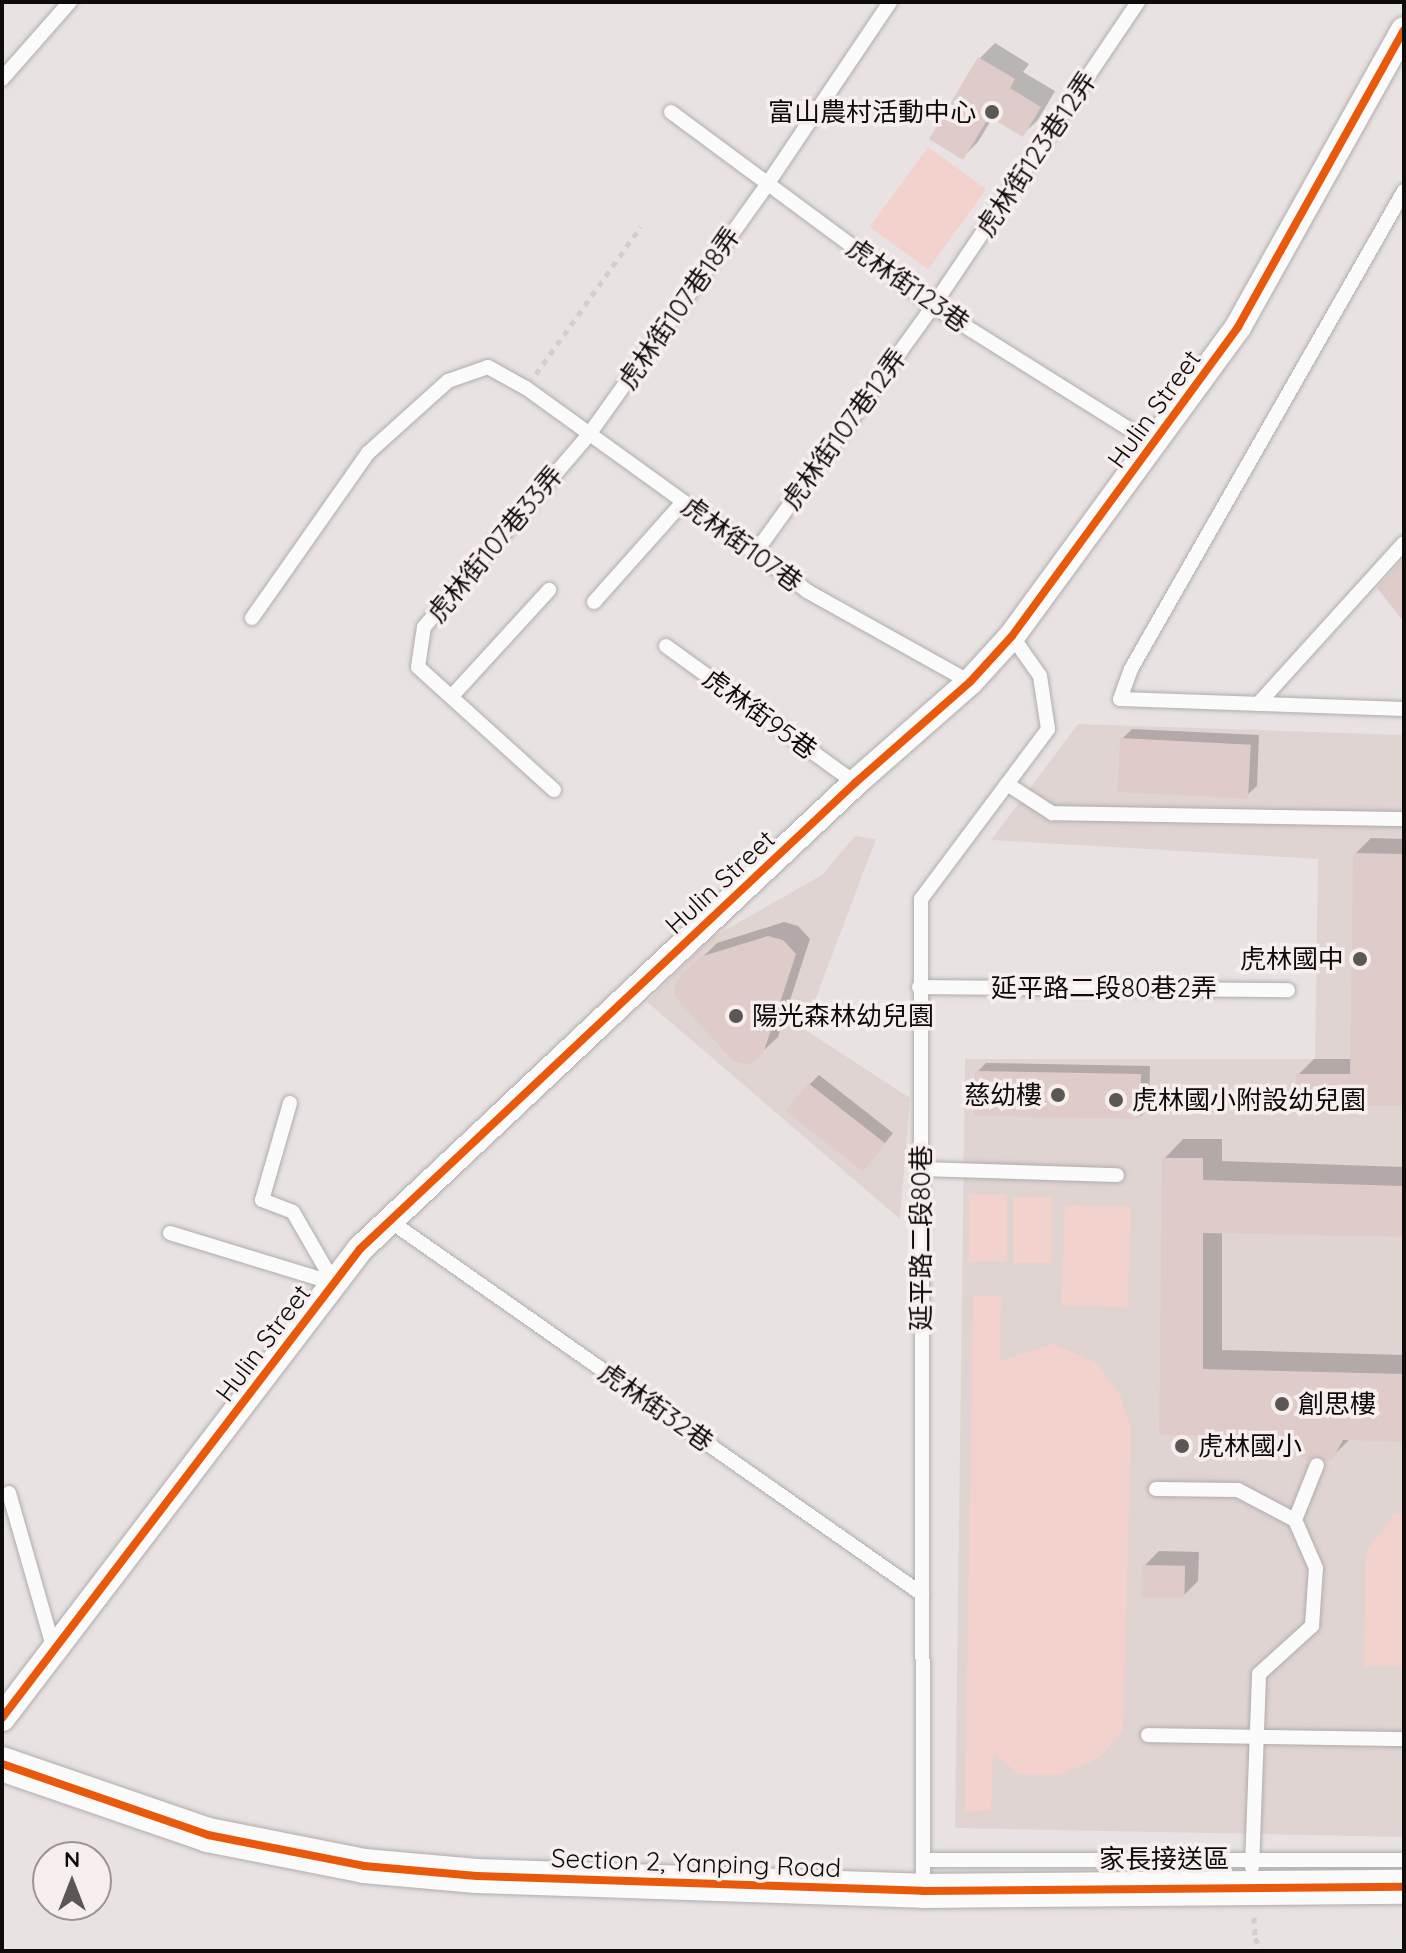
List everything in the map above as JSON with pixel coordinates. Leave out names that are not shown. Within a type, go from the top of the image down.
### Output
[{"type":"street","name":"Hulin Street","points":[[2,1718],[360,1249],[855,783],[970,682],[1012,636],[1238,327],[1404,30]]},
{"type":"street","name":"Section 2, Yanping Road","points":[[2,1764],[208,1835],[364,1866],[477,1876],[1252,1873],[1404,1887]]},
{"type":"lane","points":[[2,79],[70,2]]},
{"type":"lane","name":"虎林街107巷18弄","points":[[590,433],[768,183],[890,2]]},
{"type":"lane","name":"虎林街123巷12弄","points":[[933,306],[1138,2]]},
{"type":"lane","name":"虎林街123巷","points":[[671,112],[933,306],[1153,444]]},
{"type":"lane","points":[[1404,191],[1131,669],[1120,699],[1404,709]]},
{"type":"lane","name":"虎林街107巷12弄","points":[[755,553],[933,306]]},
{"type":"lane","name":"虎林街107巷","points":[[252,618],[368,453],[448,381],[488,367],[526,388],[807,591],[970,682]]},
{"type":"lane","name":"虎林街107巷33弄","points":[[554,790],[418,667],[424,627],[590,433]]},
{"type":"lane","points":[[594,602],[683,502]]},
{"type":"lane","points":[[1258,704],[1404,543]]},
{"type":"lane","points":[[452,696],[549,590]]},
{"type":"lane","name":"延平路二段80巷","points":[[923,1876],[921,899],[1048,729],[1040,676],[1012,636]]},
{"type":"lane","name":"虎林街95巷","points":[[666,646],[855,783]]},
{"type":"lane","points":[[1007,784],[1052,813],[1404,819]]},
{"type":"lane","name":"延平路二段80巷2弄","points":[[919,987],[1288,990]]},
{"type":"lane","points":[[290,1103],[262,1200],[293,1212],[334,1283]]},
{"type":"lane","points":[[921,1169],[1117,1175]]},
{"type":"lane","name":"虎林街32巷","points":[[390,1221],[922,1594]]},
{"type":"lane","points":[[170,1233],[334,1283]]},
{"type":"lane","points":[[1295,1520],[1317,1465]]},
{"type":"lane","points":[[1156,1489],[1238,1490],[1295,1520],[1316,1568],[1312,1626],[1259,1674],[1252,1873]]},
{"type":"lane","points":[[9,1493],[54,1650]]},
{"type":"lane","points":[[1148,1735],[1404,1739]]},
{"type":"lane","name":"家長接送區","points":[[1252,1873],[1404,1860]]},
{"type":"path","points":[[526,388],[641,226]]},
{"type":"shaded area","points":[[928,147],[986,189],[928,269],[870,227]]},
{"type":"shaded area","name":"虎林國小","points":[[1078,724],[1404,735],[1404,1837],[955,1828],[965,1059],[1315,1059],[1318,859],[991,840]]},
{"type":"shaded area","name":"陽光森林幼兒園","points":[[855,836],[876,839],[804,1029],[910,1098],[900,1219],[647,1002],[711,938],[822,875]]},
{"type":"shaded area","points":[[969,1195],[1007,1195],[1007,1261],[969,1261]]},
{"type":"shaded area","points":[[1013,1197],[1052,1197],[1052,1263],[1013,1263]]},
{"type":"shaded area","points":[[1065,1205],[1131,1207],[1127,1307],[1062,1305]]},
{"type":"shaded area","points":[[973,1296],[1001,1296],[1000,1361],[1053,1344],[1095,1362],[1120,1394],[1131,1429],[1123,1731],[1099,1758],[1058,1775],[1020,1774],[993,1754],[991,1810],[965,1812]]},
{"type":"shaded area","points":[[1394,1514],[1404,1515],[1404,1666],[1364,1666],[1366,1553]]},
{"type":"building","name":"富山農村活動中心","points":[[978,57],[1015,79],[1010,88],[1041,107],[1023,137],[989,117],[963,160],[929,139]]},
{"type":"building","points":[[1404,558],[1404,622],[1377,588]]},
{"type":"building","points":[[1120,738],[1251,745],[1248,799],[1117,792]]},
{"type":"building","points":[[1353,853],[1404,854],[1404,1106],[1296,1106],[1296,1074],[1350,1074]]},
{"type":"building","points":[[768,936],[783,940],[796,954],[763,1054],[749,1065],[733,1061],[674,996],[677,979],[700,957]]},
{"type":"building","name":"慈幼樓","points":[[975,1071],[1141,1074],[1140,1119],[974,1116]]},
{"type":"building","points":[[808,1083],[885,1143],[863,1172],[786,1111]]},
{"type":"building","points":[[1162,1158],[1203,1158],[1203,1180],[1404,1186],[1404,1237],[1203,1233],[1203,1369],[1404,1374],[1404,1442],[1343,1440],[1333,1459],[1326,1462],[1316,1455],[1308,1461],[1301,1458],[1292,1438],[1159,1435]]},
{"type":"building","points":[[1142,1565],[1185,1566],[1184,1598],[1141,1597]]},
{"type":"cycle path","points":[[2,1718],[360,1249],[855,783],[970,682],[1012,636],[1238,327],[1404,30]]},
{"type":"cycle path","points":[[2,1764],[208,1835],[364,1866],[477,1876],[923,1891],[1404,1887]]},
{"type":"place","name":"富山農村活動中心","points":[[992,112]]},
{"type":"place","name":"虎林國中","points":[[1360,959]]},
{"type":"place","name":"陽光森林幼兒園","points":[[736,1016]]},
{"type":"place","name":"慈幼樓","points":[[1058,1095]]},
{"type":"place","name":"虎林國小附設幼兒園","points":[[1116,1100]]},
{"type":"place","name":"創思樓","points":[[1282,1404]]},
{"type":"place","name":"虎林國小","points":[[1182,1446]]}]
